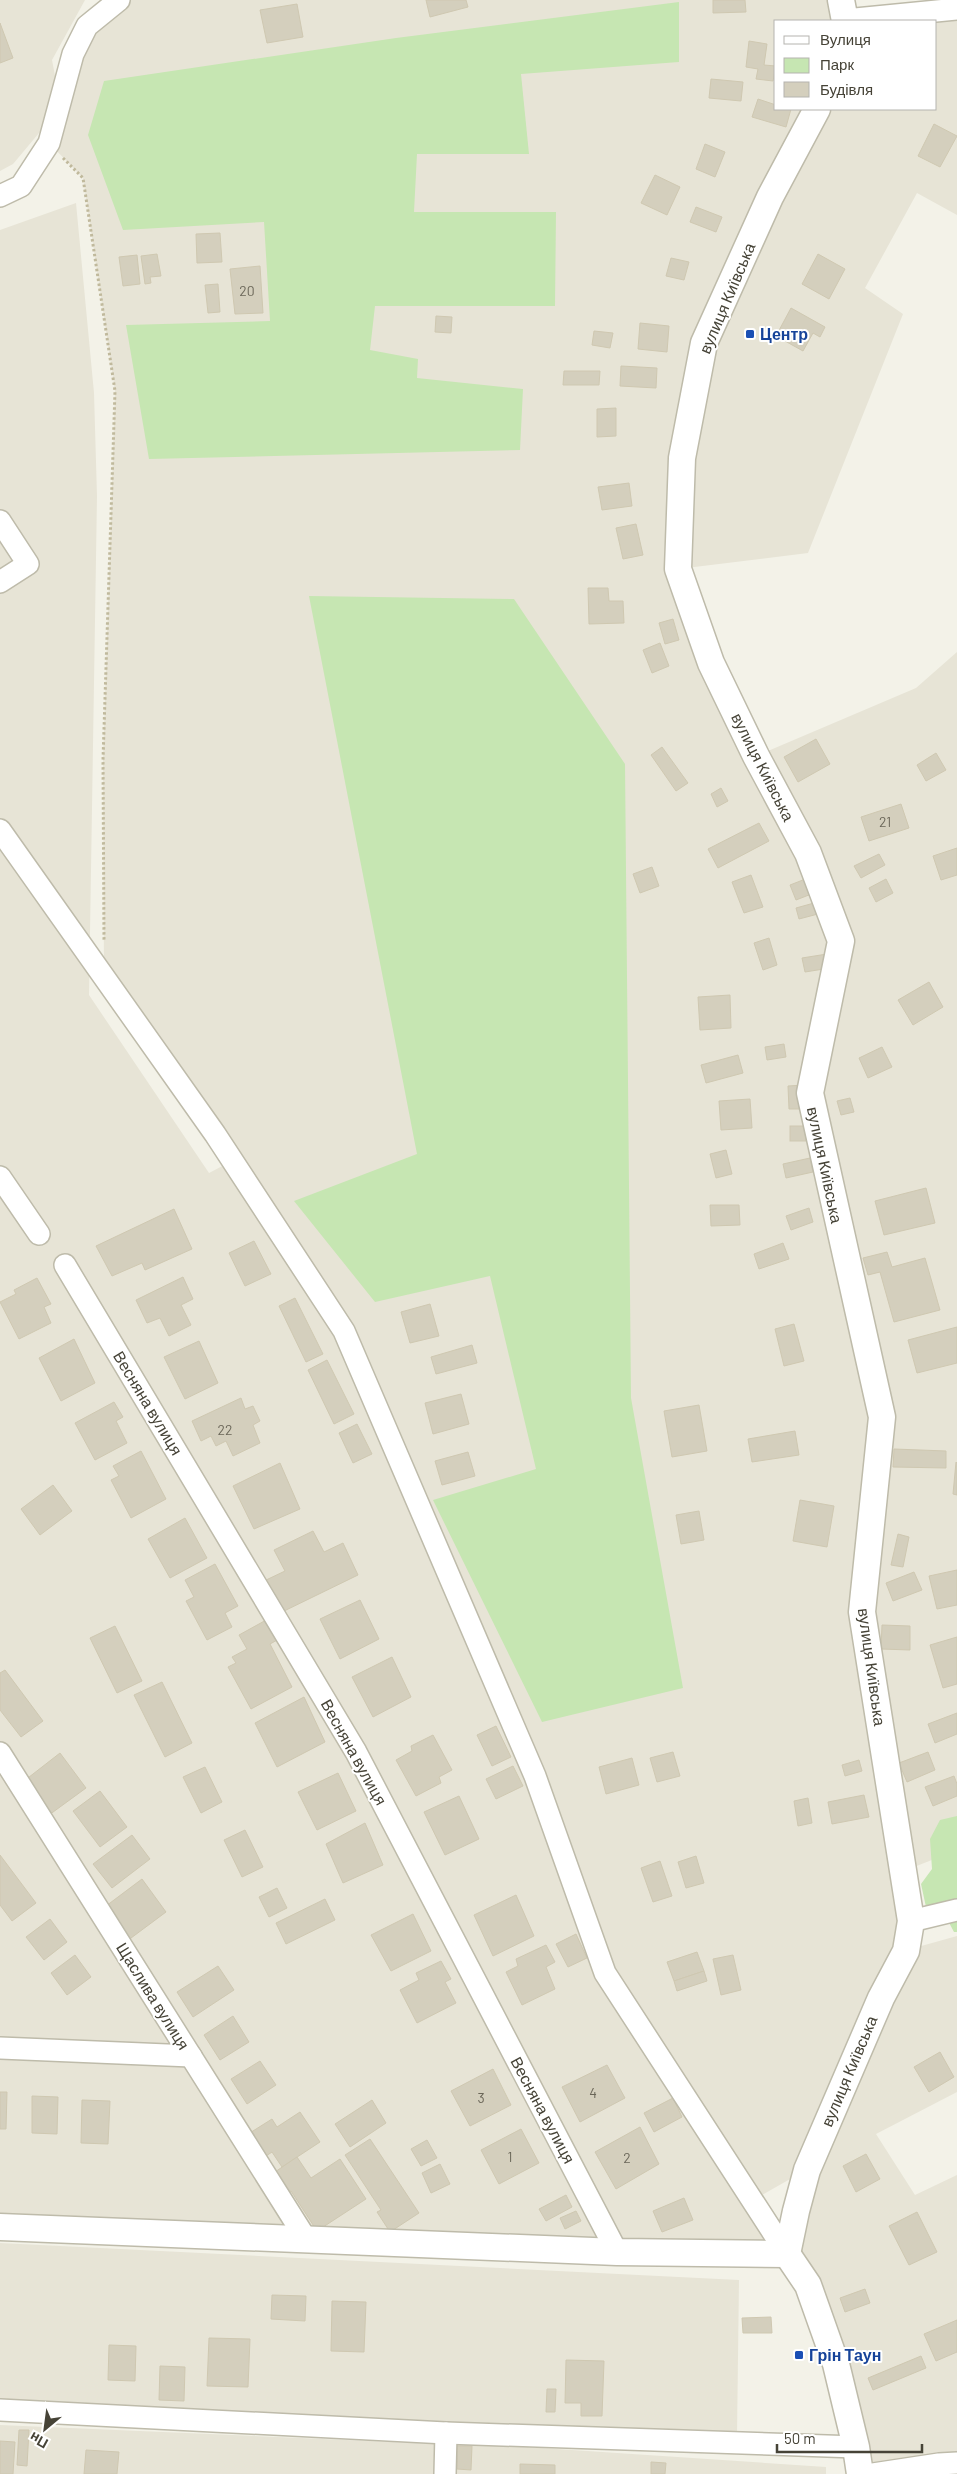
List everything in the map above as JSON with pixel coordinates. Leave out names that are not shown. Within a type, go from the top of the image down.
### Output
[{"type":"street","points":[[0,196],[21,186],[49,143],[73,54],[87,26],[119,0]]},
{"type":"street","points":[[844,14],[957,9]]},
{"type":"street","name":"вулиця Київська","points":[[787,2254],[807,2170],[881,1998],[906,1951],[911,1921],[862,1612],[882,1417],[844,1257],[810,1093],[841,941],[808,853],[756,756],[712,664],[678,569],[682,458],[704,343],[770,197],[816,110]]},
{"type":"street","points":[[0,521],[28,564],[0,582]]},
{"type":"street","points":[[0,830],[215,1134],[344,1331],[535,1776],[605,1973],[808,2284],[836,2364],[856,2447],[860,2474]]},
{"type":"street","points":[[0,1176],[39,1234]]},
{"type":"street","name":"Весняна вулиця","points":[[66,1265],[356,1752],[617,2252]]},
{"type":"street","name":"Щаслива вулиця","points":[[0,1753],[306,2239]]},
{"type":"street","points":[[911,1921],[957,1910]]},
{"type":"street","points":[[0,2048],[191,2056]]},
{"type":"street","points":[[0,2227],[617,2252],[787,2254]]},
{"type":"street","points":[[0,2410],[446,2433],[856,2447]]},
{"type":"street","points":[[446,2433],[446,2474]]},
{"type":"street","points":[[873,2474],[957,2463]]},
{"type":"path","points":[[49,143],[83,178],[115,391],[103,760],[104,975]]},
{"type":"shaded area","points":[[0,0],[85,0],[52,60],[56,81],[44,127],[13,164],[0,171]]},
{"type":"shaded area","points":[[119,0],[841,0],[845,20],[957,9],[957,215],[917,193],[865,288],[903,314],[808,553],[678,569],[756,756],[916,688],[957,652],[957,1850],[904,1871],[907,1950],[957,1936],[957,2092],[876,2134],[915,2195],[957,2175],[957,2455],[860,2467],[787,2254],[0,2216],[0,230],[76,203],[94,393],[97,496],[89,995],[209,1173],[232,1161],[104,975],[103,760],[115,391],[83,178],[49,143],[73,54]],"holes":[[[806,2170],[787,2254],[753,2200]]]},
{"type":"shaded area","points":[[0,2243],[739,2280],[737,2435],[0,2401]]},
{"type":"shaded area","points":[[0,2425],[438,2444],[438,2474],[0,2474]]},
{"type":"shaded area","points":[[453,2442],[826,2467],[826,2474],[451,2474]]},
{"type":"green space","points":[[679,2],[679,62],[521,74],[529,154],[417,154],[414,212],[556,212],[555,306],[375,306],[370,350],[418,359],[417,378],[523,389],[520,450],[149,459],[126,325],[270,321],[264,222],[123,230],[88,135],[104,81],[396,38]]},
{"type":"green space","points":[[309,596],[514,599],[625,764],[631,1398],[683,1688],[542,1722],[433,1500],[536,1469],[490,1276],[375,1302],[294,1201],[417,1154]]},
{"type":"green space","points":[[957,1816],[957,1932],[954,1932],[946,1917],[926,1907],[921,1884],[932,1869],[930,1839],[940,1820]]},
{"type":"building","points":[[426,0],[466,0],[468,7],[430,17]]},
{"type":"building","points":[[713,0],[745,0],[746,12],[713,13]]},
{"type":"building","points":[[297,4],[303,37],[267,43],[260,10]]},
{"type":"building","points":[[0,23],[13,58],[0,63]]},
{"type":"building","points":[[749,41],[767,44],[764,65],[774,66],[773,81],[756,79],[758,69],[746,67]]},
{"type":"building","points":[[711,79],[743,82],[741,101],[709,98]]},
{"type":"building","points":[[758,99],[774,104],[774,110],[791,110],[786,127],[752,117]]},
{"type":"building","points":[[934,124],[957,136],[940,167],[918,156]]},
{"type":"building","points":[[705,144],[725,152],[715,177],[696,169]]},
{"type":"building","points":[[655,175],[680,187],[667,215],[641,203]]},
{"type":"building","points":[[696,207],[722,217],[716,232],[690,222]]},
{"type":"building","points":[[220,233],[222,262],[197,263],[196,234]]},
{"type":"building","points":[[157,254],[161,276],[150,277],[151,283],[145,284],[141,256]]},
{"type":"building","points":[[818,254],[845,269],[829,299],[802,284]]},
{"type":"building","points":[[137,255],[140,284],[123,286],[119,257]]},
{"type":"building","points":[[671,258],[689,262],[684,280],[666,276]]},
{"type":"building","points":[[260,266],[263,313],[235,314],[230,269]]},
{"type":"building","points":[[218,284],[220,312],[208,313],[205,285]]},
{"type":"building","points":[[791,308],[825,327],[820,337],[813,333],[803,351],[776,336]]},
{"type":"building","points":[[436,316],[452,317],[451,333],[435,332]]},
{"type":"building","points":[[640,323],[669,326],[667,352],[638,349]]},
{"type":"building","points":[[594,331],[613,333],[610,348],[592,345]]},
{"type":"building","points":[[621,366],[657,368],[656,388],[620,386]]},
{"type":"building","points":[[564,371],[600,371],[599,385],[563,385]]},
{"type":"building","points":[[616,408],[616,436],[597,437],[597,409]]},
{"type":"building","points":[[629,483],[632,506],[602,510],[598,487]]},
{"type":"building","points":[[636,524],[643,555],[623,559],[616,528]]},
{"type":"building","points":[[588,588],[608,588],[609,601],[623,601],[624,623],[589,624]]},
{"type":"building","points":[[673,619],[679,640],[665,644],[659,623]]},
{"type":"building","points":[[660,643],[669,666],[652,673],[643,650]]},
{"type":"building","points":[[816,739],[830,764],[798,782],[784,757]]},
{"type":"building","points":[[662,747],[688,783],[676,791],[651,755]]},
{"type":"building","points":[[936,753],[946,770],[926,781],[917,765]]},
{"type":"building","points":[[721,788],[728,801],[717,807],[711,794]]},
{"type":"building","points":[[901,804],[909,828],[869,841],[861,817]]},
{"type":"building","points":[[759,823],[769,841],[718,868],[708,849]]},
{"type":"building","points":[[957,848],[957,875],[941,880],[933,856]]},
{"type":"building","points":[[879,854],[885,865],[861,878],[854,866]]},
{"type":"building","points":[[652,867],[659,886],[640,893],[633,874]]},
{"type":"building","points":[[751,875],[763,907],[744,913],[732,882]]},
{"type":"building","points":[[808,878],[814,893],[796,900],[790,885]]},
{"type":"building","points":[[886,879],[893,893],[876,902],[869,888]]},
{"type":"building","points":[[814,903],[818,914],[799,919],[796,908]]},
{"type":"building","points":[[769,938],[777,965],[763,970],[754,943]]},
{"type":"building","points":[[827,954],[830,968],[805,972],[802,958]]},
{"type":"building","points":[[929,982],[943,1007],[913,1025],[898,1000]]},
{"type":"building","points":[[730,995],[731,1028],[700,1030],[698,997]]},
{"type":"building","points":[[784,1044],[786,1057],[767,1060],[765,1047]]},
{"type":"building","points":[[882,1047],[892,1067],[868,1078],[859,1058]]},
{"type":"building","points":[[738,1055],[743,1073],[706,1083],[701,1065]]},
{"type":"building","points":[[804,1085],[804,1109],[789,1109],[788,1086]]},
{"type":"building","points":[[850,1098],[854,1112],[841,1115],[837,1101]]},
{"type":"building","points":[[750,1099],[752,1128],[721,1130],[719,1101]]},
{"type":"building","points":[[790,1126],[806,1126],[806,1141],[790,1141]]},
{"type":"building","points":[[726,1150],[732,1174],[716,1178],[710,1154]]},
{"type":"building","points":[[810,1158],[813,1172],[786,1178],[783,1164]]},
{"type":"building","points":[[926,1188],[935,1223],[884,1235],[875,1201]]},
{"type":"building","points":[[710,1205],[739,1205],[740,1225],[711,1226]]},
{"type":"building","points":[[809,1208],[813,1222],[791,1230],[786,1216]]},
{"type":"building","points":[[174,1209],[192,1249],[145,1270],[142,1263],[112,1276],[96,1246]]},
{"type":"building","points":[[254,1241],[271,1274],[245,1286],[229,1253]]},
{"type":"building","points":[[783,1243],[789,1259],[759,1269],[754,1254]]},
{"type":"building","points":[[887,1252],[892,1267],[925,1258],[940,1310],[894,1322],[880,1272],[868,1275],[863,1258]]},
{"type":"building","points":[[183,1277],[193,1299],[181,1305],[191,1325],[169,1336],[160,1318],[147,1323],[136,1300]]},
{"type":"building","points":[[37,1278],[51,1304],[44,1307],[51,1323],[19,1339],[0,1302],[16,1294],[14,1290]]},
{"type":"building","points":[[295,1298],[323,1354],[306,1362],[279,1306]]},
{"type":"building","points":[[430,1304],[439,1336],[410,1343],[401,1312]]},
{"type":"building","points":[[794,1324],[804,1361],[784,1366],[775,1329]]},
{"type":"building","points":[[957,1327],[957,1363],[917,1373],[908,1340]]},
{"type":"building","points":[[74,1339],[95,1383],[61,1401],[39,1358]]},
{"type":"building","points":[[199,1341],[218,1383],[185,1399],[164,1357]]},
{"type":"building","points":[[472,1345],[477,1363],[436,1374],[431,1357]]},
{"type":"building","points":[[327,1360],[354,1414],[334,1424],[308,1370]]},
{"type":"building","points":[[461,1394],[469,1424],[433,1434],[425,1403]]},
{"type":"building","points":[[241,1398],[245,1409],[253,1406],[260,1421],[253,1425],[260,1443],[233,1456],[226,1441],[216,1446],[211,1436],[201,1441],[192,1421]]},
{"type":"building","points":[[114,1402],[123,1417],[116,1421],[127,1443],[95,1460],[75,1423]]},
{"type":"building","points":[[699,1405],[707,1451],[672,1457],[664,1411]]},
{"type":"building","points":[[357,1424],[372,1454],[353,1463],[339,1433]]},
{"type":"building","points":[[795,1431],[799,1455],[752,1462],[748,1439]]},
{"type":"building","points":[[894,1449],[946,1451],[946,1468],[893,1467]]},
{"type":"building","points":[[141,1451],[166,1499],[131,1518],[111,1480],[119,1476],[113,1466]]},
{"type":"building","points":[[468,1452],[475,1476],[442,1485],[435,1461]]},
{"type":"building","points":[[280,1463],[300,1509],[254,1529],[233,1486]]},
{"type":"building","points":[[957,1463],[957,1495],[953,1494]]},
{"type":"building","points":[[53,1485],[72,1511],[40,1535],[21,1509]]},
{"type":"building","points":[[800,1500],[834,1506],[827,1547],[793,1541]]},
{"type":"building","points":[[699,1511],[704,1540],[681,1544],[676,1515]]},
{"type":"building","points":[[185,1518],[207,1558],[170,1578],[148,1539]]},
{"type":"building","points":[[313,1531],[324,1552],[343,1543],[358,1575],[280,1613],[264,1581],[285,1571],[274,1550]]},
{"type":"building","points":[[898,1534],[909,1537],[903,1567],[891,1565]]},
{"type":"building","points":[[215,1564],[238,1606],[225,1613],[232,1627],[207,1640],[186,1601],[194,1597],[185,1580]]},
{"type":"building","points":[[957,1570],[957,1605],[937,1609],[929,1576]]},
{"type":"building","points":[[914,1572],[922,1590],[893,1601],[886,1583]]},
{"type":"building","points":[[360,1600],[379,1639],[340,1659],[320,1619]]},
{"type":"building","points":[[268,1619],[279,1639],[270,1644],[292,1687],[251,1709],[228,1667],[236,1663],[232,1657],[247,1649],[239,1635]]},
{"type":"building","points":[[882,1625],[910,1626],[910,1650],[881,1649]]},
{"type":"building","points":[[115,1626],[142,1681],[117,1693],[90,1638]]},
{"type":"building","points":[[957,1637],[957,1684],[943,1688],[930,1645]]},
{"type":"building","points":[[392,1657],[411,1697],[373,1717],[352,1677]]},
{"type":"building","points":[[5,1670],[43,1721],[21,1737],[0,1710],[0,1673]]},
{"type":"building","points":[[162,1682],[192,1743],[165,1757],[134,1695]]},
{"type":"building","points":[[304,1697],[325,1742],[277,1767],[255,1723]]},
{"type":"building","points":[[957,1713],[957,1734],[935,1743],[928,1724]]},
{"type":"building","points":[[496,1726],[511,1757],[492,1766],[477,1735]]},
{"type":"building","points":[[433,1735],[452,1770],[439,1777],[441,1783],[416,1796],[396,1760],[412,1751],[411,1746]]},
{"type":"building","points":[[673,1752],[680,1776],[657,1782],[650,1758]]},
{"type":"building","points":[[928,1752],[935,1770],[907,1782],[899,1763]]},
{"type":"building","points":[[60,1753],[86,1788],[49,1815],[24,1781]]},
{"type":"building","points":[[632,1758],[639,1785],[606,1794],[599,1767]]},
{"type":"building","points":[[859,1760],[862,1771],[845,1776],[842,1765]]},
{"type":"building","points":[[513,1766],[523,1786],[496,1799],[486,1779]]},
{"type":"building","points":[[205,1767],[222,1802],[201,1813],[183,1777]]},
{"type":"building","points":[[338,1773],[356,1811],[317,1830],[298,1792]]},
{"type":"building","points":[[954,1776],[957,1784],[957,1796],[933,1806],[925,1787]]},
{"type":"building","points":[[100,1791],[127,1827],[100,1847],[73,1811]]},
{"type":"building","points":[[864,1795],[869,1817],[832,1824],[828,1802]]},
{"type":"building","points":[[459,1796],[479,1839],[445,1855],[424,1812]]},
{"type":"building","points":[[808,1798],[812,1823],[798,1826],[794,1801]]},
{"type":"building","points":[[365,1823],[383,1865],[343,1883],[326,1844]]},
{"type":"building","points":[[245,1830],[263,1867],[242,1877],[224,1840]]},
{"type":"building","points":[[132,1835],[150,1859],[112,1888],[93,1864]]},
{"type":"building","points":[[0,1855],[36,1903],[12,1921],[0,1905]]},
{"type":"building","points":[[696,1856],[704,1883],[686,1888],[678,1862]]},
{"type":"building","points":[[660,1861],[672,1896],[653,1902],[641,1868]]},
{"type":"building","points":[[142,1879],[166,1912],[127,1941],[102,1909]]},
{"type":"building","points":[[277,1888],[287,1908],[269,1917],[259,1897]]},
{"type":"building","points":[[516,1895],[534,1936],[493,1956],[474,1915]]},
{"type":"building","points":[[325,1899],[335,1920],[286,1944],[276,1923]]},
{"type":"building","points":[[413,1914],[431,1951],[391,1971],[371,1935]]},
{"type":"building","points":[[50,1919],[67,1942],[44,1960],[26,1937]]},
{"type":"building","points":[[576,1934],[587,1958],[568,1967],[556,1944]]},
{"type":"building","points":[[546,1945],[555,1962],[546,1967],[555,1989],[522,2005],[506,1972],[518,1966],[516,1959]]},
{"type":"building","points":[[697,1952],[704,1971],[674,1981],[667,1962]]},
{"type":"building","points":[[75,1955],[91,1977],[67,1995],[51,1973]]},
{"type":"building","points":[[733,1955],[741,1990],[721,1995],[713,1959]]},
{"type":"building","points":[[441,1961],[451,1979],[445,1982],[456,2003],[417,2023],[400,1990],[419,1980],[416,1973]]},
{"type":"building","points":[[218,1966],[234,1990],[193,2017],[177,1992]]},
{"type":"building","points":[[704,1971],[707,1981],[677,1991],[674,1981]]},
{"type":"building","points":[[233,2016],[249,2042],[220,2060],[204,2035]]},
{"type":"building","points":[[940,2052],[954,2077],[929,2092],[914,2067]]},
{"type":"building","points":[[260,2061],[276,2085],[247,2104],[231,2079]]},
{"type":"building","points":[[607,2065],[625,2098],[580,2122],[562,2087]]},
{"type":"building","points":[[493,2069],[511,2105],[470,2126],[451,2091]]},
{"type":"building","points":[[0,2092],[7,2092],[6,2129],[0,2129]]},
{"type":"building","points":[[32,2096],[58,2097],[57,2134],[32,2133]]},
{"type":"building","points":[[673,2098],[682,2117],[654,2132],[644,2113]]},
{"type":"building","points":[[82,2100],[110,2101],[108,2144],[81,2143]]},
{"type":"building","points":[[372,2100],[386,2123],[350,2147],[335,2124]]},
{"type":"building","points":[[300,2112],[320,2142],[282,2167],[272,2152],[260,2160],[245,2136],[272,2119],[277,2127]]},
{"type":"building","points":[[640,2127],[659,2164],[616,2189],[595,2152]]},
{"type":"building","points":[[521,2129],[539,2163],[499,2184],[481,2150]]},
{"type":"building","points":[[370,2139],[419,2213],[390,2232],[377,2212],[381,2210],[345,2155]]},
{"type":"building","points":[[427,2140],[437,2158],[421,2166],[411,2149]]},
{"type":"building","points":[[866,2154],[880,2179],[856,2192],[843,2166]]},
{"type":"building","points":[[297,2157],[311,2178],[340,2159],[366,2199],[317,2231],[291,2191],[285,2194],[272,2174]]},
{"type":"building","points":[[440,2164],[450,2184],[431,2193],[422,2173]]},
{"type":"building","points":[[566,2195],[572,2207],[546,2221],[539,2209]]},
{"type":"building","points":[[684,2198],[693,2220],[662,2232],[653,2211]]},
{"type":"building","points":[[576,2211],[581,2221],[565,2229],[560,2218]]},
{"type":"building","points":[[917,2212],[937,2252],[909,2265],[889,2226]]},
{"type":"building","points":[[865,2289],[870,2303],[845,2312],[840,2298]]},
{"type":"building","points":[[272,2295],[306,2296],[305,2321],[271,2319]]},
{"type":"building","points":[[332,2301],[366,2302],[364,2352],[331,2351]]},
{"type":"building","points":[[771,2317],[772,2333],[743,2333],[742,2318]]},
{"type":"building","points":[[957,2320],[957,2352],[936,2361],[924,2334]]},
{"type":"building","points":[[209,2338],[250,2339],[248,2387],[207,2386]]},
{"type":"building","points":[[109,2345],[136,2346],[135,2381],[108,2380]]},
{"type":"building","points":[[921,2356],[926,2368],[873,2390],[868,2378]]},
{"type":"building","points":[[566,2360],[604,2361],[602,2416],[581,2416],[581,2403],[565,2403]]},
{"type":"building","points":[[160,2366],[185,2367],[184,2401],[159,2400]]},
{"type":"building","points":[[547,2389],[556,2389],[555,2412],[546,2412]]},
{"type":"building","points":[[19,2430],[29,2430],[27,2466],[17,2465]]},
{"type":"building","points":[[0,2441],[15,2442],[13,2474],[0,2474]]},
{"type":"building","points":[[457,2446],[472,2446],[471,2470],[457,2469]]},
{"type":"building","points":[[86,2450],[119,2452],[117,2474],[84,2474]]},
{"type":"building","points":[[651,2462],[666,2463],[665,2474],[651,2474]]},
{"type":"building","points":[[520,2464],[555,2465],[555,2474],[520,2474]]},
{"type":"place","name":"Центр","points":[[750,334]]},
{"type":"place","name":"Грін Таун","points":[[799,2355]]}]
